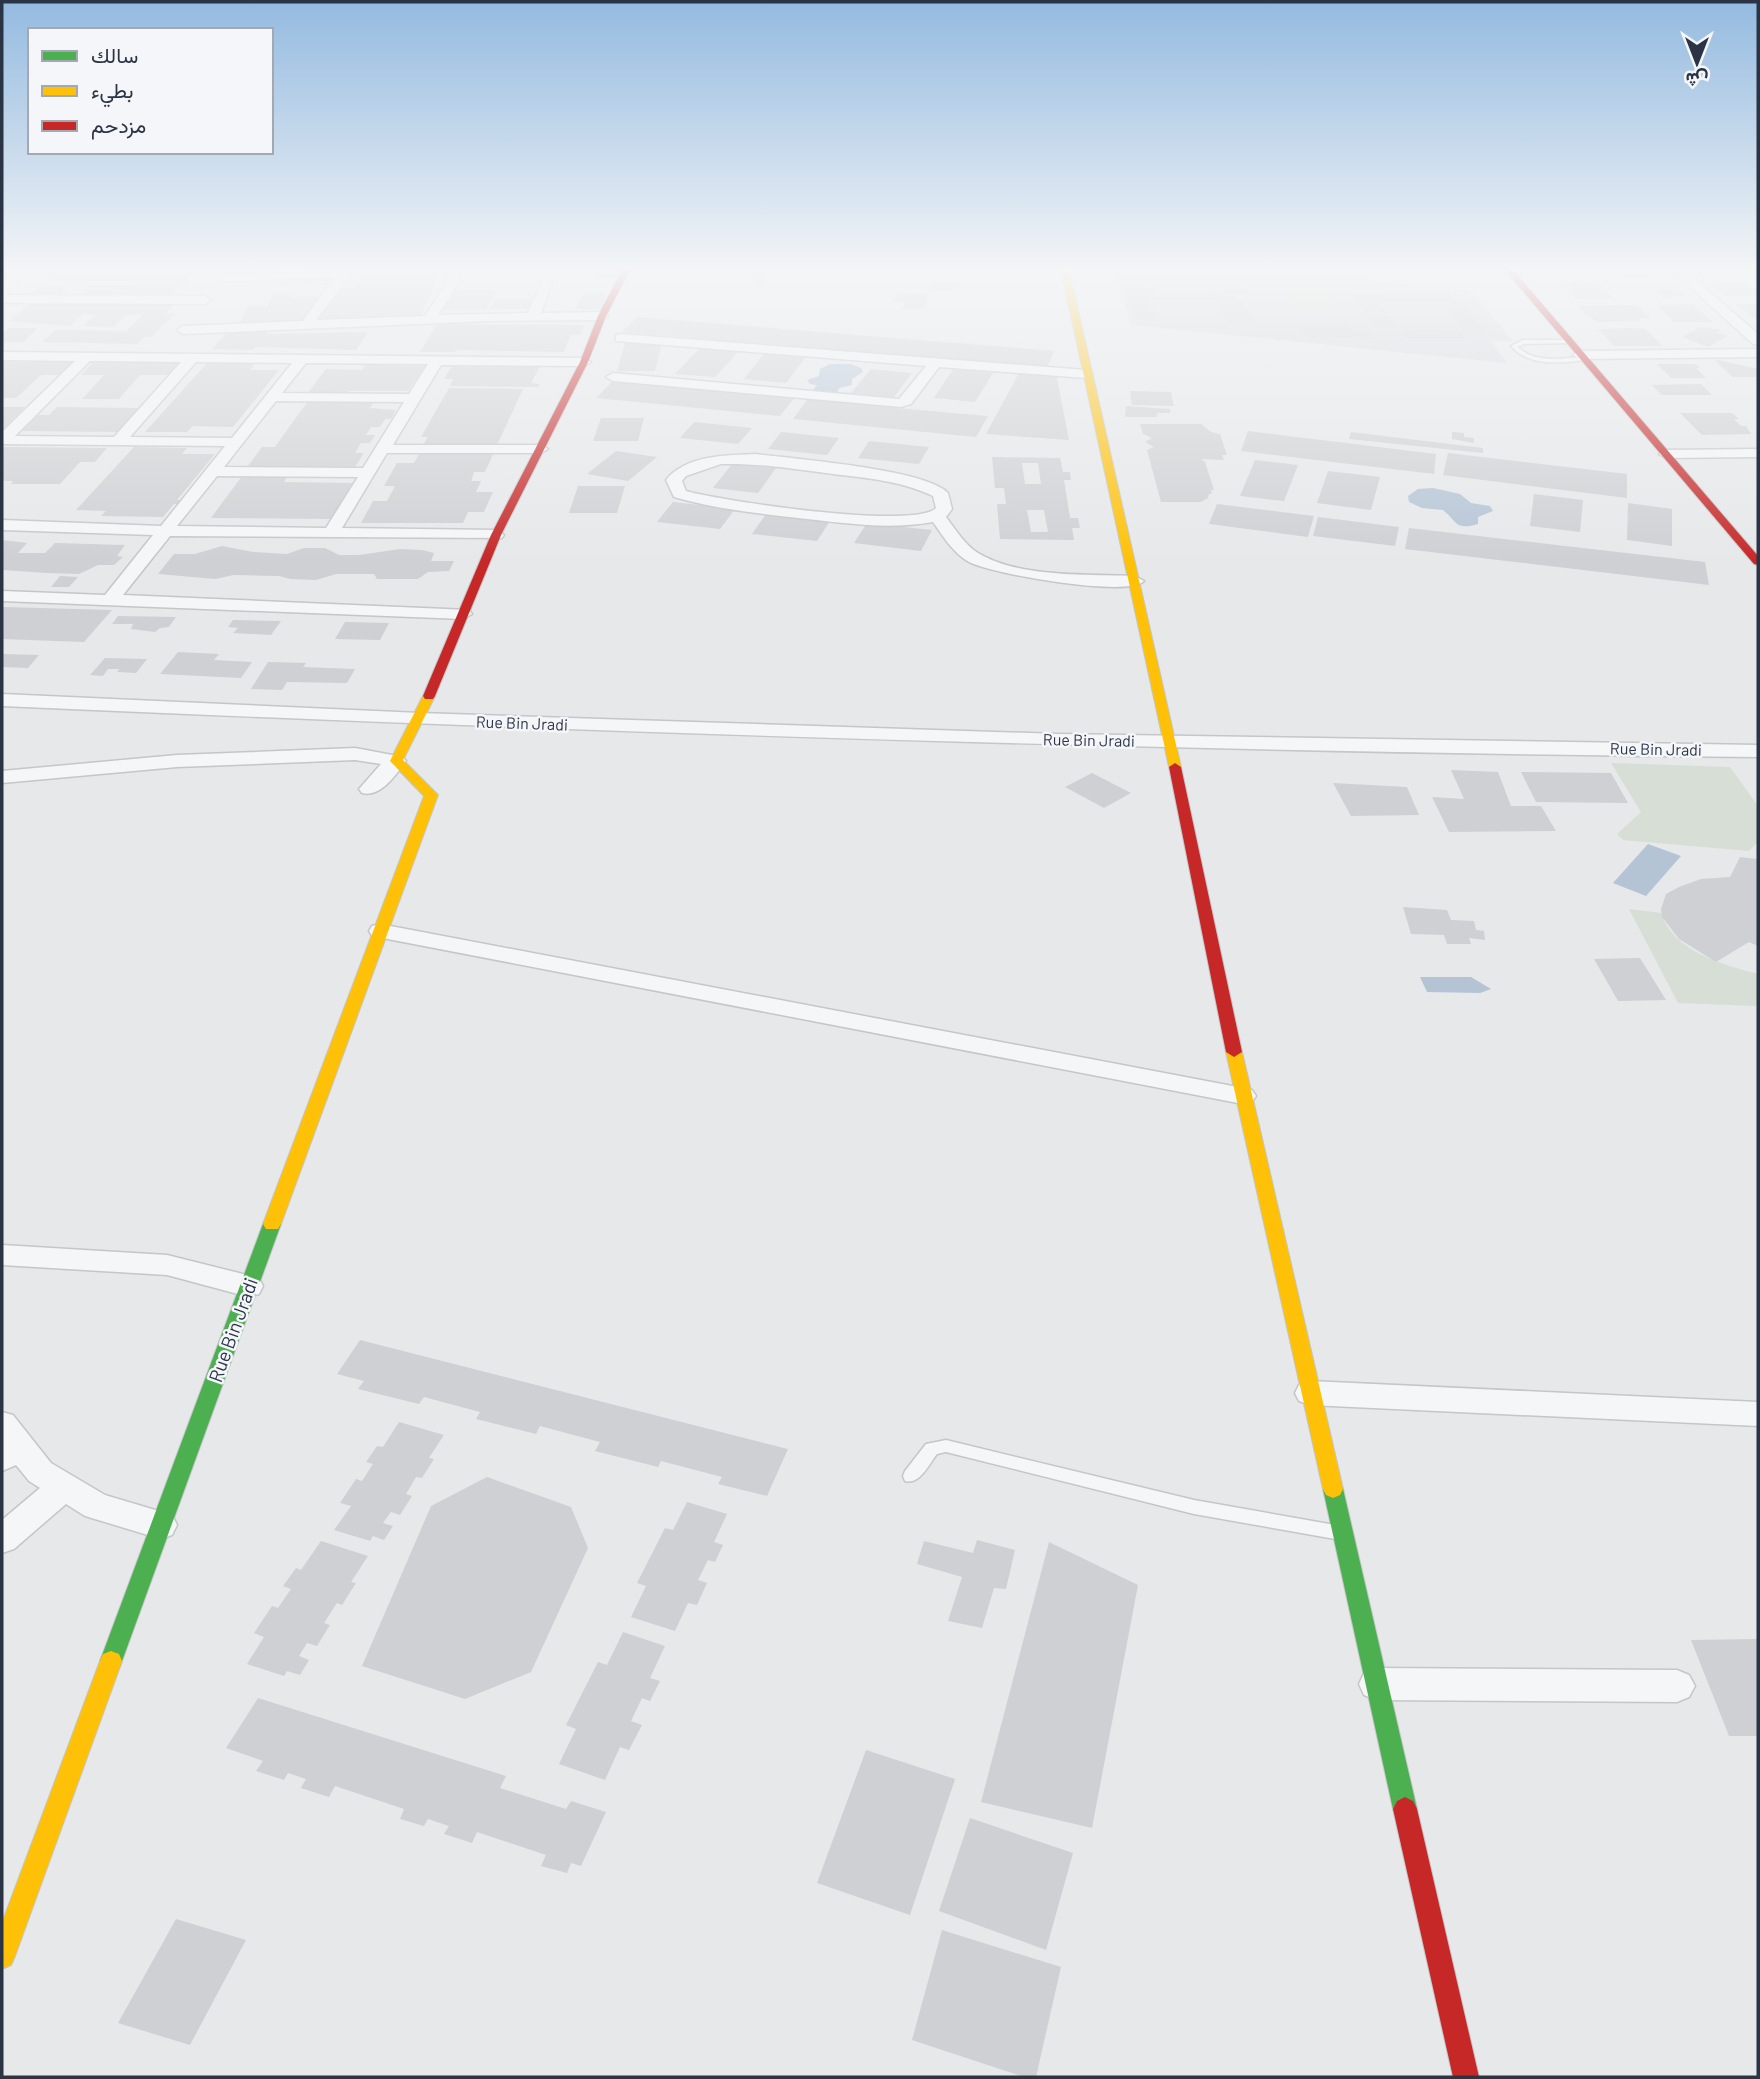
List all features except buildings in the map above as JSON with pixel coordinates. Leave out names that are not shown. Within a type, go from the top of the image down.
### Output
[{"type":"street","points":[[2,440],[76,367]]},
{"type":"street","points":[[118,441],[184,367]]},
{"type":"street","points":[[110,600],[295,367]]},
{"type":"street","points":[[330,534],[433,367]]},
{"type":"street","points":[[369,789],[396,761],[420,719],[496,535],[582,367]]},
{"type":"street","points":[[613,377],[901,403],[906,401],[932,367]]},
{"type":"street","points":[[1004,367],[1086,373]]},
{"type":"street","points":[[1085,367],[1170,742],[1243,1096],[1466,2077]]},
{"type":"street","points":[[1591,367],[1758,562]]},
{"type":"street","points":[[271,397],[414,398]]},
{"type":"street","points":[[2,440],[237,442]]},
{"type":"street","points":[[384,449],[541,449]]},
{"type":"street","points":[[1666,454],[1758,453]]},
{"type":"street","points":[[756,459],[907,481],[940,493],[944,509],[937,516],[922,520],[883,520],[724,505],[680,494],[674,481],[681,473],[719,460],[756,459]]},
{"type":"street","points":[[214,471],[368,474]]},
{"type":"street","points":[[937,516],[960,547],[975,558],[996,565],[1050,575],[1135,581]]},
{"type":"street","points":[[2,525],[165,531],[496,535]]},
{"type":"street","points":[[2,596],[464,614]]},
{"type":"street","name":"Rue Bin Jradi","points":[[2,700],[420,719],[1170,742],[1758,751]]},
{"type":"street","points":[[2,777],[177,761],[355,754],[396,761]]},
{"type":"street","name":"Rue Bin Jradi","points":[[2,1956],[431,795],[396,761]]},
{"type":"street","points":[[380,932],[1243,1096]]},
{"type":"street","points":[[2,1255],[167,1265],[249,1286]]},
{"type":"street","points":[[1310,1393],[1758,1414]]},
{"type":"street","points":[[8,1443],[40,1472],[96,1506],[161,1525]]},
{"type":"street","points":[[2,1539],[64,1487]]},
{"type":"street","points":[[1376,1684],[1677,1686]]},
{"type":"lane","points":[[911,1476],[932,1448],[946,1446],[1194,1507],[1343,1533]]},
{"type":"shaded area","points":[[1611,763],[1730,767],[1758,806],[1758,842],[1749,851],[1623,840],[1617,834],[1641,812]]},
{"type":"shaded area","points":[[1629,909],[1661,913],[1676,938],[1688,947],[1716,961],[1758,974],[1758,1006],[1678,1003]]},
{"type":"water","points":[[859,367],[863,372],[852,379],[852,385],[839,388],[837,393],[830,395],[812,391],[817,385],[810,384],[807,380],[819,376],[820,369]]},
{"type":"water","points":[[1433,488],[1460,494],[1471,503],[1490,506],[1493,511],[1478,517],[1478,524],[1461,526],[1443,510],[1422,508],[1409,502],[1408,496],[1418,489]]},
{"type":"water","points":[[1648,844],[1681,856],[1646,896],[1613,883]]},
{"type":"water","points":[[1420,977],[1471,977],[1491,989],[1480,993],[1427,992]]},
{"type":"traffic: fast","points":[[111,1661],[272,1224]]},
{"type":"traffic: fast","points":[[1333,1489],[1405,1809]]},
{"type":"traffic: slow","points":[[1086,367],[1175,767]]},
{"type":"traffic: slow","points":[[272,1224],[431,795],[396,761],[429,696]]},
{"type":"traffic: slow","points":[[1234,1052],[1333,1489]]},
{"type":"traffic: slow","points":[[2,1956],[111,1661]]},
{"type":"traffic: jam","points":[[429,696],[496,535],[581,367]]},
{"type":"traffic: jam","points":[[1592,367],[1758,562]]},
{"type":"traffic: jam","points":[[1175,767],[1234,1052]]},
{"type":"traffic: jam","points":[[1405,1809],[1466,2077]]}]
